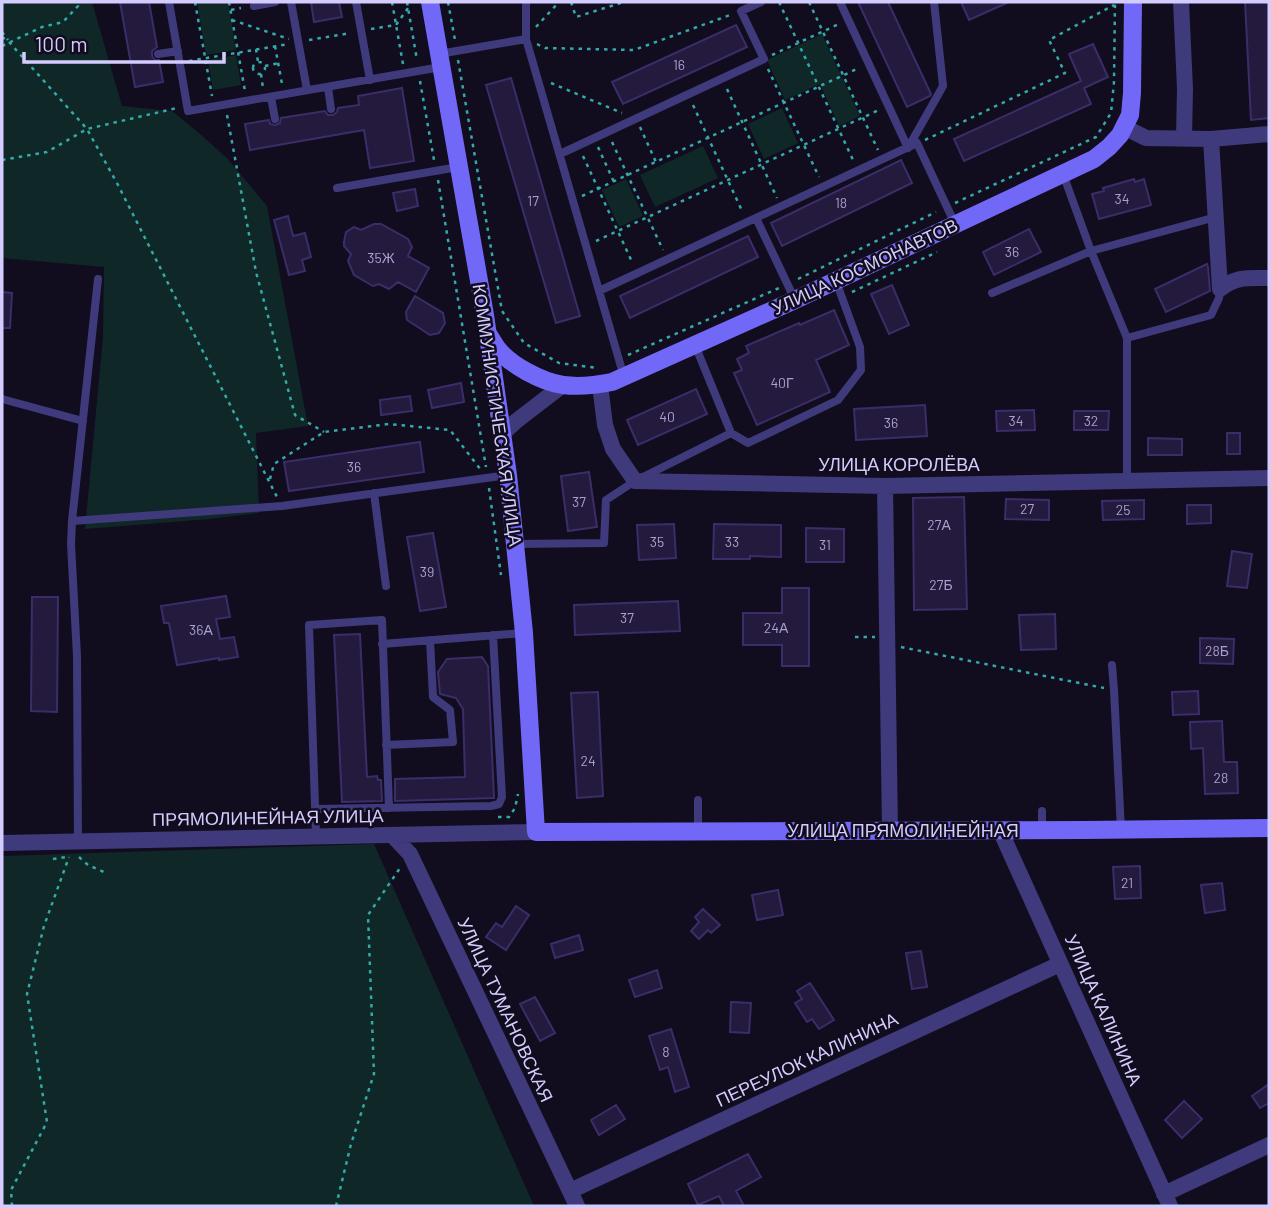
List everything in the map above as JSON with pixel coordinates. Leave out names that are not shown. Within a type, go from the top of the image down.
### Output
[{"type":"street","name":"КОММУНИСТИЧЕСКАЯ УЛИЦА","points":[[430,2],[446,57],[459,167],[485,315],[508,475],[524,633],[536,832]]},
{"type":"street","name":"УЛИЦА КОСМОНАВТОВ","points":[[486,331],[498,349],[516,365],[540,377],[563,385],[600,385],[624,378],[695,345],[791,292],[836,281],[1094,159],[1109,147],[1130,115],[1133,2]]},
{"type":"street","points":[[1181,2],[1184,138]]},
{"type":"street","points":[[1124,127],[1146,138],[1211,139],[1269,134]]},
{"type":"street","points":[[1211,139],[1220,289]]},
{"type":"street","points":[[1220,289],[1230,281],[1269,278]]},
{"type":"street","points":[[502,434],[563,385]]},
{"type":"street","points":[[600,385],[605,425],[613,449],[635,481]]},
{"type":"street","name":"УЛИЦА КОРОЛЁВА","points":[[635,481],[885,486],[1269,478]]},
{"type":"street","points":[[885,486],[890,831]]},
{"type":"street","name":"УЛИЦА ПРЯМОЛИНЕЙНАЯ","points":[[536,832],[1269,828]]},
{"type":"street","name":"УЛИЦА КАЛИНИНА","points":[[1000,830],[1167,1200]]},
{"type":"street","name":"ПРЯМОЛИНЕЙНАЯ УЛИЦА","points":[[2,843],[77,845],[316,836],[536,832]]},
{"type":"street","name":"УЛИЦА ТУМАНОВСКАЯ","points":[[392,835],[410,854],[577,1206]]},
{"type":"street","name":"ПЕРЕУЛОК КАЛИНИНА","points":[[570,1191],[1060,964]]},
{"type":"street","points":[[1167,1200],[1269,1145]]},
{"type":"lane","points":[[169,2],[188,111],[405,74],[419,71],[446,57],[526,39]]},
{"type":"lane","points":[[254,6],[275,2]]},
{"type":"lane","points":[[291,2],[307,90]]},
{"type":"lane","points":[[356,2],[370,80]]},
{"type":"lane","points":[[526,2],[526,39],[624,378]]},
{"type":"lane","points":[[560,154],[764,59],[741,11],[761,2]]},
{"type":"lane","points":[[840,2],[908,148]]},
{"type":"lane","points":[[908,148],[943,86],[934,2]]},
{"type":"lane","points":[[158,54],[178,51]]},
{"type":"lane","points":[[328,87],[331,109]]},
{"type":"lane","points":[[268,97],[275,119]]},
{"type":"lane","points":[[599,291],[917,144],[955,225]]},
{"type":"lane","points":[[337,188],[459,167]]},
{"type":"lane","points":[[1063,174],[1127,338],[1127,481]]},
{"type":"lane","points":[[992,293],[1091,251],[1216,217]]},
{"type":"lane","points":[[752,220],[791,292]]},
{"type":"lane","points":[[77,845],[77,656],[71,544],[98,279]]},
{"type":"lane","points":[[695,345],[731,433],[748,443],[838,400],[861,370],[860,347],[836,281]]},
{"type":"lane","points":[[1127,338],[1211,315],[1220,289]]},
{"type":"lane","points":[[2,399],[83,421]]},
{"type":"lane","points":[[515,544],[604,543],[606,500],[635,481],[731,433]]},
{"type":"lane","points":[[72,521],[282,506],[508,475]]},
{"type":"lane","points":[[374,493],[386,586]]},
{"type":"lane","points":[[316,836],[309,625],[382,620],[389,808]]},
{"type":"lane","points":[[382,644],[524,633]]},
{"type":"lane","points":[[315,809],[499,804],[502,797],[493,635]]},
{"type":"lane","points":[[386,745],[453,742],[450,710],[433,696],[430,640]]},
{"type":"lane","points":[[1112,665],[1121,830]]},
{"type":"lane","points":[[698,800],[698,831]]},
{"type":"lane","points":[[1042,811],[1042,830]]},
{"type":"path","points":[[2,46],[42,27],[63,22],[78,6],[77,2]]},
{"type":"path","points":[[195,2],[213,107]]},
{"type":"path","points":[[229,2],[247,101]]},
{"type":"path","points":[[392,2],[405,74]]},
{"type":"path","points":[[407,2],[457,286],[502,582]]},
{"type":"path","points":[[448,2],[446,57],[502,310],[524,343],[559,363],[599,368],[791,292],[947,207],[1096,137],[1111,113],[1116,3]]},
{"type":"path","points":[[559,2],[526,39],[545,48],[634,50],[741,11]]},
{"type":"path","points":[[571,2],[576,17],[624,2]]},
{"type":"path","points":[[779,2],[858,171]]},
{"type":"path","points":[[809,2],[883,160]]},
{"type":"path","points":[[917,144],[1065,73],[1049,40],[1116,3]]},
{"type":"path","points":[[231,10],[241,8]]},
{"type":"path","points":[[396,25],[408,8]]},
{"type":"path","points":[[232,20],[299,42]]},
{"type":"path","points":[[823,187],[764,59],[849,20]]},
{"type":"path","points":[[2,32],[88,129],[282,506]]},
{"type":"path","points":[[2,37],[9,42]]},
{"type":"path","points":[[275,46],[284,94]]},
{"type":"path","points":[[256,49],[258,61]]},
{"type":"path","points":[[258,61],[265,66]]},
{"type":"path","points":[[258,61],[253,69],[261,74]]},
{"type":"path","points":[[265,66],[279,63]]},
{"type":"path","points":[[573,201],[869,64]]},
{"type":"path","points":[[261,74],[265,66]]},
{"type":"path","points":[[261,74],[268,97]]},
{"type":"path","points":[[538,78],[636,118],[656,162]]},
{"type":"path","points":[[722,79],[781,207]]},
{"type":"path","points":[[688,94],[728,180],[752,220]]},
{"type":"path","points":[[2,160],[47,152],[88,129],[187,105]]},
{"type":"path","points":[[225,105],[256,272],[295,415],[324,432]]},
{"type":"path","points":[[586,246],[888,105]]},
{"type":"path","points":[[607,132],[667,260]]},
{"type":"path","points":[[594,138],[614,181]]},
{"type":"path","points":[[578,145],[637,274]]},
{"type":"path","points":[[269,481],[274,464],[324,432],[389,424],[450,430],[487,478]]},
{"type":"path","points":[[855,637],[875,637]]},
{"type":"path","points":[[894,646],[1114,690]]},
{"type":"path","points":[[488,817],[509,817],[515,808],[517,794]]},
{"type":"path","points":[[77,845],[88,864],[106,873]]},
{"type":"path","points":[[12,1206],[11,1190],[47,1122],[27,995],[44,926],[77,845]]},
{"type":"path","points":[[336,1206],[351,1144],[374,1074],[368,915],[410,854]]},
{"type":"green space","points":[[2,2],[92,2],[122,106],[172,111],[227,158],[267,206],[308,426],[256,433],[259,513],[85,529],[103,337],[104,267],[2,258]]},
{"type":"green space","points":[[197,2],[228,2],[236,50],[206,55]]},
{"type":"green space","points":[[822,34],[860,116],[839,126],[820,84],[785,100],[767,60]]},
{"type":"green space","points":[[236,55],[241,85],[213,90],[208,60]]},
{"type":"green space","points":[[782,108],[798,143],[764,159],[748,124]]},
{"type":"green space","points":[[703,146],[718,178],[655,207],[640,175]]},
{"type":"green space","points":[[626,179],[643,216],[619,227],[602,190]]},
{"type":"green space","points":[[374,844],[534,1206],[2,1206],[2,856]]},
{"type":"building","points":[[120,2],[149,2],[157,47],[152,51],[152,56],[159,60],[163,82],[135,87]]},
{"type":"building","points":[[311,2],[339,2],[342,17],[314,22]]},
{"type":"building","points":[[858,2],[888,2],[930,96],[907,107]]},
{"type":"building","points":[[961,2],[1009,2],[969,20]]},
{"type":"building","points":[[1245,2],[1269,2],[1269,118],[1251,120]]},
{"type":"building","points":[[736,25],[747,47],[623,104],[612,82]]},
{"type":"building","points":[[1093,44],[1108,77],[1084,88],[1091,104],[964,161],[954,139],[1081,81],[1069,54]]},
{"type":"building","points":[[511,78],[580,316],[556,323],[486,85]]},
{"type":"building","points":[[402,88],[414,161],[370,168],[364,130],[250,150],[245,124],[269,120],[270,124],[275,125],[280,123],[281,118],[325,111],[328,115],[333,115],[338,108],[359,105],[358,96]]},
{"type":"building","points":[[901,160],[912,183],[782,246],[771,223]]},
{"type":"building","points":[[1134,179],[1135,182],[1144,179],[1151,205],[1099,219],[1092,194]]},
{"type":"building","points":[[415,189],[418,206],[397,211],[393,193]]},
{"type":"building","points":[[288,216],[293,236],[305,233],[311,257],[302,260],[305,271],[289,275],[274,220]]},
{"type":"building","points":[[381,224],[408,239],[412,247],[408,256],[429,268],[416,292],[398,282],[389,289],[379,284],[373,286],[354,275],[348,261],[351,254],[344,246],[346,232],[354,227],[361,230]]},
{"type":"building","points":[[1029,229],[1041,252],[994,275],[983,252]]},
{"type":"building","points":[[748,236],[758,257],[630,318],[620,296]]},
{"type":"building","points":[[1207,264],[1210,291],[1166,312],[1155,289]]},
{"type":"building","points":[[892,285],[909,325],[889,334],[871,294]]},
{"type":"building","points":[[2,292],[12,293],[10,328],[2,328]]},
{"type":"building","points":[[415,296],[443,313],[445,323],[439,333],[430,335],[407,320],[406,312]]},
{"type":"building","points":[[834,310],[849,345],[816,360],[830,392],[757,425],[734,373],[742,370],[737,359],[749,353],[746,346]]},
{"type":"building","points":[[461,383],[464,402],[432,408],[428,390]]},
{"type":"building","points":[[696,389],[707,414],[638,445],[627,420]]},
{"type":"building","points":[[410,396],[412,411],[381,415],[380,400]]},
{"type":"building","points":[[925,405],[927,436],[856,440],[854,409]]},
{"type":"building","points":[[1034,410],[1035,430],[997,431],[996,411]]},
{"type":"building","points":[[1074,411],[1109,411],[1108,430],[1074,430]]},
{"type":"building","points":[[1227,433],[1240,433],[1240,454],[1227,454]]},
{"type":"building","points":[[1148,438],[1182,439],[1182,455],[1148,455]]},
{"type":"building","points":[[420,442],[424,472],[289,491],[284,462]]},
{"type":"building","points":[[589,472],[597,527],[568,531],[561,476]]},
{"type":"building","points":[[964,497],[967,609],[914,610],[913,498]]},
{"type":"building","points":[[1006,499],[1049,500],[1049,520],[1005,519]]},
{"type":"building","points":[[1144,500],[1144,519],[1103,520],[1102,501]]},
{"type":"building","points":[[1187,505],[1211,505],[1211,523],[1187,524]]},
{"type":"building","points":[[674,524],[676,558],[639,560],[637,525]]},
{"type":"building","points":[[714,524],[781,525],[781,557],[713,559]]},
{"type":"building","points":[[806,528],[844,529],[844,562],[806,562]]},
{"type":"building","points":[[433,533],[446,607],[420,611],[407,537]]},
{"type":"building","points":[[1232,551],[1252,554],[1247,588],[1227,586]]},
{"type":"building","points":[[782,588],[809,588],[809,666],[782,666],[782,645],[743,645],[743,613],[782,613]]},
{"type":"building","points":[[226,596],[230,617],[216,619],[220,639],[234,637],[238,657],[177,665],[169,623],[164,623],[161,606]]},
{"type":"building","points":[[32,597],[58,597],[57,712],[31,711]]},
{"type":"building","points":[[678,601],[680,631],[575,635],[574,605]]},
{"type":"building","points":[[1055,614],[1056,649],[1021,650],[1019,615]]},
{"type":"building","points":[[360,634],[367,777],[377,776],[378,780],[381,780],[382,801],[342,802],[334,635]]},
{"type":"building","points":[[1200,638],[1234,639],[1233,664],[1200,663]]},
{"type":"building","points":[[482,657],[488,666],[494,798],[395,801],[395,779],[465,777],[463,709],[456,698],[440,694],[438,672],[447,659]]},
{"type":"building","points":[[1198,691],[1199,714],[1173,715],[1172,692]]},
{"type":"building","points":[[598,692],[603,796],[577,798],[571,693]]},
{"type":"building","points":[[1222,721],[1224,762],[1237,762],[1238,793],[1205,794],[1203,748],[1191,749],[1190,722]]},
{"type":"building","points":[[1140,866],[1141,898],[1115,899],[1113,867]]},
{"type":"building","points":[[1222,883],[1225,910],[1205,913],[1201,885]]},
{"type":"building","points":[[778,890],[783,915],[757,920],[752,895]]},
{"type":"building","points":[[516,906],[529,915],[506,950],[486,937],[496,923],[502,927]]},
{"type":"building","points":[[703,909],[720,925],[711,933],[708,930],[699,939],[691,931],[699,922],[695,917]]},
{"type":"building","points":[[579,935],[583,950],[555,958],[551,944]]},
{"type":"building","points":[[921,951],[927,987],[912,989],[906,953]]},
{"type":"building","points":[[657,970],[662,988],[635,997],[629,980]]},
{"type":"building","points":[[810,983],[834,1020],[819,1029],[812,1019],[807,1022],[795,1003],[802,999],[797,991]]},
{"type":"building","points":[[535,997],[555,1033],[540,1041],[520,1004]]},
{"type":"building","points":[[731,1002],[751,1003],[749,1033],[730,1032]]},
{"type":"building","points":[[671,1029],[689,1087],[675,1092],[668,1067],[660,1070],[649,1036]]},
{"type":"building","points":[[1269,1084],[1269,1103],[1260,1108],[1252,1096]]},
{"type":"building","points":[[1184,1101],[1202,1119],[1182,1138],[1165,1120]]},
{"type":"building","points":[[616,1105],[625,1119],[599,1135],[591,1120]]},
{"type":"building","points":[[748,1154],[761,1177],[736,1191],[744,1206],[724,1206],[719,1196],[698,1205],[688,1184]]}]
